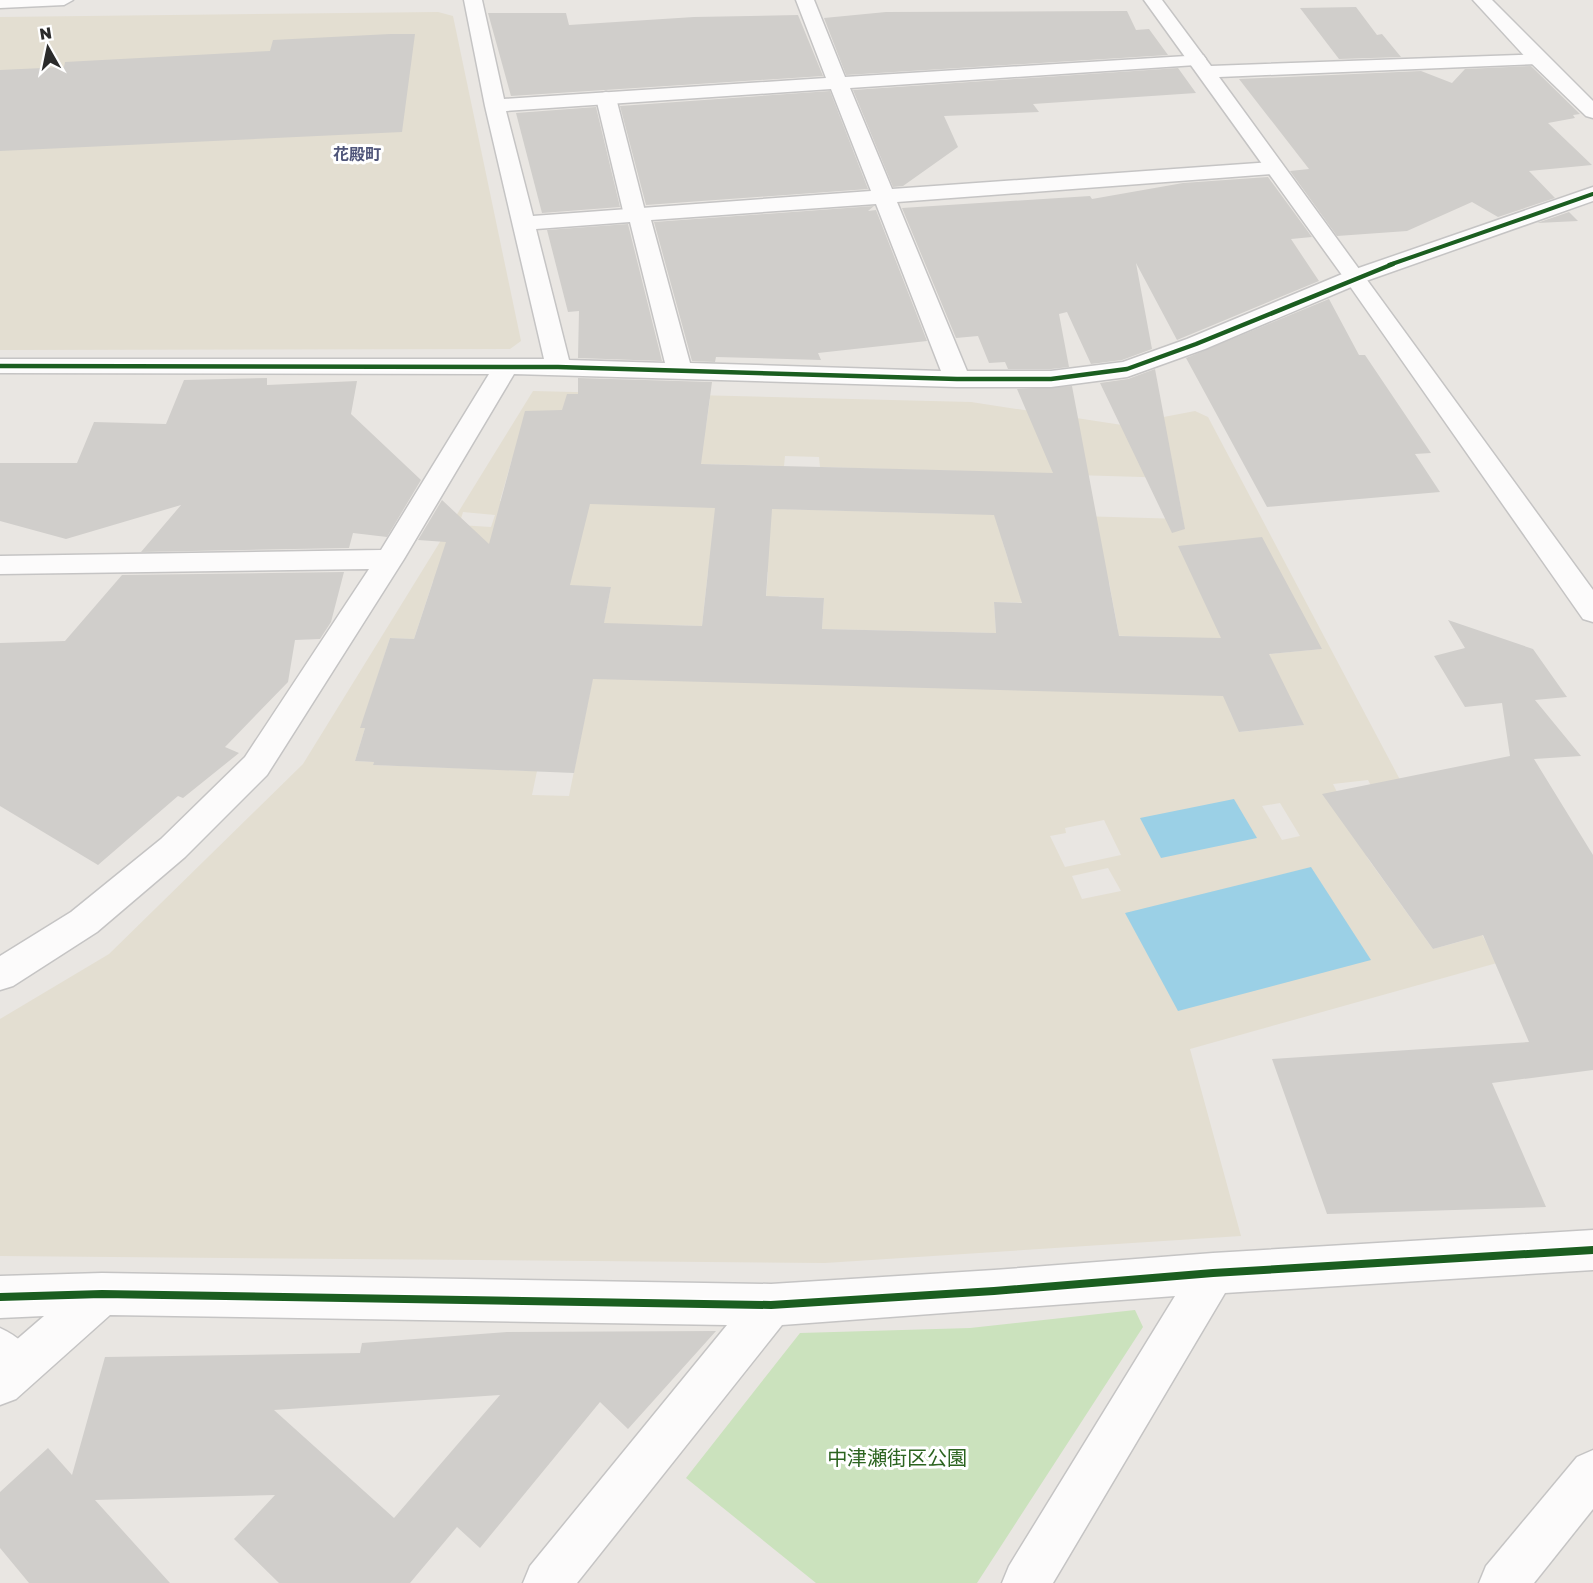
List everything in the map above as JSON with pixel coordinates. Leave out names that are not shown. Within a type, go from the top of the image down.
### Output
[{"type":"street","points":[[0,3],[64,0]]},
{"type":"street","points":[[473,0],[495,106],[558,366]]},
{"type":"street","points":[[805,0],[957,379]]},
{"type":"street","points":[[1153,0],[1273,168],[1355,277],[1593,612]]},
{"type":"street","points":[[1482,0],[1593,112]]},
{"type":"street","points":[[495,106],[838,83],[1199,65],[1537,58]]},
{"type":"street","points":[[606,98],[679,370]]},
{"type":"street","points":[[524,224],[885,195],[1273,168]]},
{"type":"street","points":[[0,366],[505,368],[558,366],[957,379],[1051,379],[1127,369],[1196,344],[1355,277],[1593,194]]},
{"type":"street","points":[[0,975],[84,922],[173,848],[256,766],[390,559],[505,368]]},
{"type":"street","points":[[0,565],[390,559]]},
{"type":"street","points":[[0,1297],[102,1294],[771,1305],[994,1291],[1213,1273],[1593,1250]]},
{"type":"street","points":[[1026,1583],[1213,1273]]},
{"type":"street","points":[[7,1365],[102,1294]]},
{"type":"street","points":[[547,1583],[771,1305]]},
{"type":"street","points":[[1503,1583],[1593,1473]]},
{"type":"shaded area","points":[[438,12],[453,16],[521,341],[510,349],[0,350],[0,17]]},
{"type":"shaded area","points":[[533,391],[971,402],[1122,425],[1195,411],[1208,417],[1497,963],[1190,1049],[1241,1236],[825,1263],[0,1256],[0,1019],[109,954],[303,764]],"holes":[[[682,398],[710,399],[706,426]],[[785,456],[819,457],[820,467],[959,471],[961,514],[500,501],[512,459],[784,466]],[[976,472],[1175,478],[1183,519],[977,513]],[[463,512],[495,515],[491,527],[459,525]],[[1044,537],[1050,556],[1008,559],[1002,540]],[[708,571],[768,572],[764,627],[779,596],[824,598],[822,629],[996,633],[994,602],[1041,603],[1045,634],[1171,637],[661,680],[669,625],[702,626]],[[1192,574],[1321,649],[1231,658]],[[433,581],[611,587],[569,796],[532,795],[537,771],[373,765],[374,762],[355,761],[365,728],[361,728],[390,638],[414,639]],[[1047,582],[1109,582],[1118,630],[1055,629]],[[1230,712],[1304,725],[1240,732]],[[1368,780],[1382,806],[1346,810],[1333,784]],[[1280,803],[1300,836],[1282,840],[1262,806]],[[1104,820],[1121,855],[1065,867],[1050,836],[1066,833],[1065,828]],[[1366,856],[1466,940],[1433,949]],[[1108,868],[1121,891],[1082,899],[1072,876]]]},
{"type":"green space","name":"中津瀬街区公園","points":[[1135,1310],[1143,1327],[977,1583],[816,1583],[686,1478],[800,1333],[970,1328]]},
{"type":"water","points":[[1234,799],[1257,838],[1161,858],[1140,818]]},
{"type":"water","points":[[1311,867],[1371,960],[1178,1011],[1125,913]]},
{"type":"building","points":[[1356,7],[1377,35],[1382,34],[1401,57],[1339,59],[1300,8]]},
{"type":"building","points":[[1127,11],[1136,30],[1149,29],[1168,55],[846,75],[824,18],[886,12]]},
{"type":"building","points":[[488,13],[566,13],[569,25],[694,17],[798,15],[823,76],[511,96]]},
{"type":"building","points":[[415,34],[402,132],[0,151],[0,70],[64,67],[65,62],[270,51],[273,40]]},
{"type":"building","points":[[1531,66],[1580,114],[1573,115],[1575,118],[1548,123],[1592,165],[1529,171],[1555,198],[1498,217],[1472,202],[1407,231],[1337,236],[1290,171],[1309,169],[1239,79],[1421,71],[1452,83],[1465,69]]},
{"type":"building","points":[[1178,68],[1196,93],[1033,104],[1039,112],[944,116],[958,147],[903,186],[893,187],[853,90]]},
{"type":"building","points":[[830,91],[868,189],[646,205],[620,106]]},
{"type":"building","points":[[596,107],[620,207],[542,213],[516,113]]},
{"type":"building","points":[[1268,177],[1312,237],[1291,239],[1319,281],[1177,340],[1136,263],[1152,349],[1122,360],[1091,364],[1067,312],[1059,314],[1069,367],[1051,369],[1008,369],[1005,362],[989,363],[978,336],[956,338],[902,208],[1090,196],[1092,199],[1183,183]]},
{"type":"building","points":[[874,206],[868,211],[876,210],[927,341],[818,353],[821,360],[716,357],[715,362],[692,361],[654,222]]},
{"type":"building","points":[[1569,212],[1578,221],[1537,223]]},
{"type":"building","points":[[628,224],[662,361],[578,358],[579,311],[568,312],[547,230]]},
{"type":"building","points":[[1329,299],[1359,355],[1365,355],[1431,453],[1415,454],[1440,492],[1267,507],[1186,358]]},
{"type":"building","points":[[1155,369],[1185,529],[1172,533],[1100,383],[1128,379]]},
{"type":"building","points":[[267,378],[267,385],[357,381],[351,414],[421,480],[387,537],[353,533],[349,548],[141,552],[181,505],[66,539],[0,521],[0,463],[77,463],[94,422],[166,424],[184,380]]},
{"type":"building","points":[[578,378],[712,382],[701,464],[1053,473],[1017,389],[1072,386],[1119,636],[1221,638],[1178,546],[1262,537],[1322,649],[1269,654],[1304,725],[1239,732],[1223,696],[593,679],[574,773],[373,765],[374,762],[355,761],[365,728],[360,728],[390,638],[414,639],[446,542],[418,540],[442,500],[489,544],[525,411],[562,410],[567,394],[578,394]],"holes":[[[590,504],[715,508],[702,626],[604,623],[611,587],[570,585]],[[772,509],[994,515],[1022,603],[994,602],[996,633],[822,629],[824,598],[766,596]]]},
{"type":"building","points":[[344,572],[331,622],[320,639],[295,640],[288,682],[225,747],[239,753],[183,798],[178,796],[98,865],[0,806],[0,643],[65,641],[122,575]]},
{"type":"building","points":[[1448,620],[1533,649],[1567,697],[1535,700],[1581,756],[1534,759],[1593,855],[1593,1070],[1492,1083],[1546,1207],[1327,1214],[1272,1059],[1529,1042],[1483,935],[1433,949],[1322,794],[1510,756],[1502,703],[1465,707],[1434,656],[1465,648]]},
{"type":"building","points":[[716,1331],[628,1429],[600,1402],[480,1548],[457,1527],[410,1583],[279,1583],[234,1539],[275,1495],[95,1500],[170,1583],[29,1583],[0,1548],[0,1492],[48,1448],[72,1475],[105,1357],[360,1353],[362,1343],[507,1332]],"holes":[[[500,1395],[394,1518],[274,1410]]]},
{"type":"cycle path","points":[[0,366],[558,367],[957,379],[1051,379],[1127,369],[1196,344],[1355,277],[1593,194]]},
{"type":"cycle path","points":[[0,1297],[102,1294],[771,1305],[994,1291],[1213,1273],[1593,1250]]},
{"type":"district","name":"花殿町","points":[[357,154]]}]
